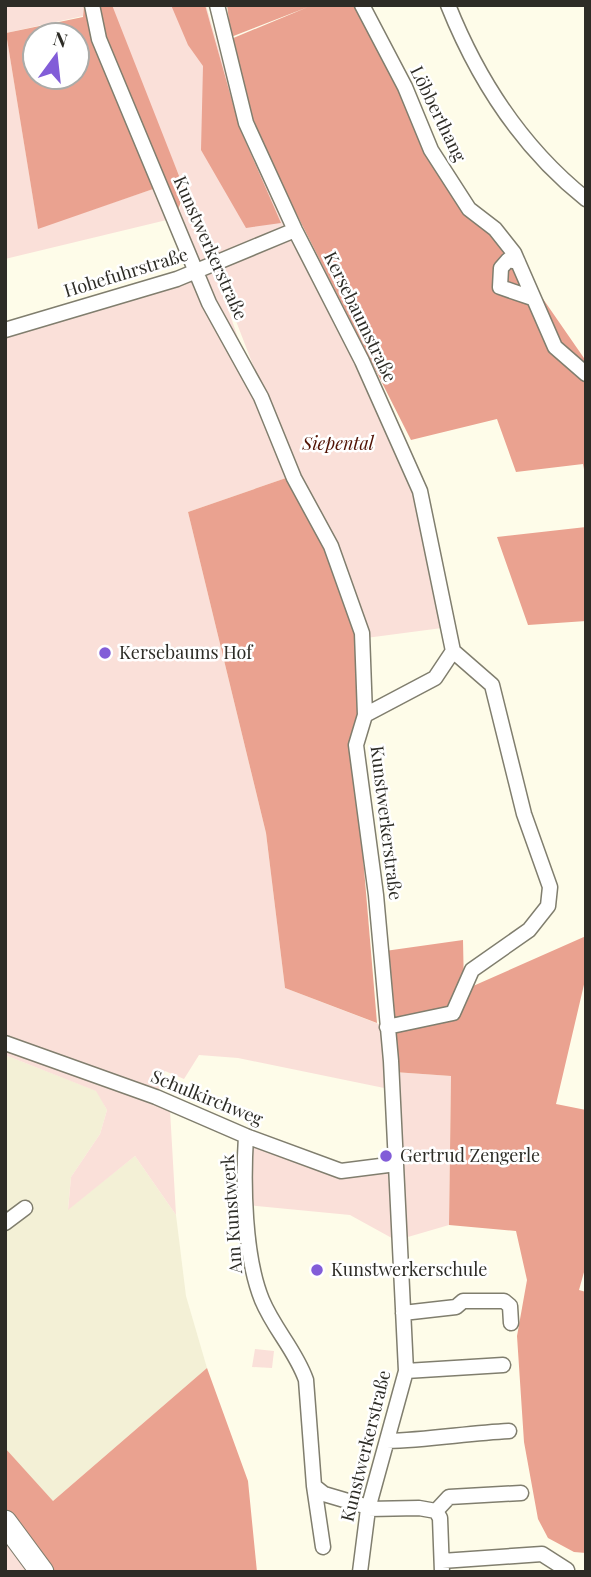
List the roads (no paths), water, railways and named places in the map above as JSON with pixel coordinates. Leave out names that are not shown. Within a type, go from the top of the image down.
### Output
[{"type":"main road","points":[[5,1522],[42,1572]]},
{"type":"street","name":"Kunstwerkerstraße","points":[[92,5],[99,39],[198,271],[209,303],[261,397],[294,478],[331,546],[362,633],[365,715],[356,745],[376,895],[387,1027],[406,1371],[368,1508],[360,1572]]},
{"type":"street","name":"Kersebaumstraße","points":[[217,5],[240,107],[295,230],[362,361],[420,491],[453,651]]},
{"type":"street","name":"Löbberthang","points":[[362,5],[405,87],[431,150],[469,209],[495,229],[519,262],[555,347],[586,374]]},
{"type":"street","points":[[448,5],[479,73],[502,109],[551,168],[586,199]]},
{"type":"street","name":"Hohefuhrstraße","points":[[5,330],[198,271],[295,230]]},
{"type":"street","points":[[519,262],[508,260],[501,268],[500,287],[532,298]]},
{"type":"street","points":[[365,715],[435,678],[453,651],[492,685],[524,814],[550,887],[548,906],[528,930],[472,970],[453,1013],[387,1027]]},
{"type":"street","name":"Schulkirchweg","points":[[5,1043],[156,1097],[247,1136],[341,1171],[396,1164]]},
{"type":"street","name":"Am Kunstwerk","points":[[247,1136],[244,1162],[257,1286],[263,1304],[301,1366],[306,1380],[314,1486],[323,1547]]},
{"type":"street","points":[[5,1223],[25,1208]]},
{"type":"street","points":[[403,1313],[456,1307],[463,1301],[504,1301],[510,1306],[511,1323]]},
{"type":"street","points":[[406,1371],[503,1365]]},
{"type":"street","points":[[387,1441],[432,1440],[443,1435],[509,1431]]},
{"type":"street","points":[[314,1486],[324,1494],[368,1508],[419,1508],[436,1511]]},
{"type":"street","points":[[436,1511],[449,1497],[521,1493]]},
{"type":"street","points":[[436,1511],[440,1518],[442,1566],[542,1554],[567,1570]]},
{"type":"place","name":"Kersebaums Hof","points":[[105,653]]},
{"type":"place","name":"Gertrud Zengerle","points":[[386,1156]]},
{"type":"place","name":"Kunstwerkerschule","points":[[317,1270]]},
{"type":"park label","name":"Siepental","points":[[338,444]]}]
